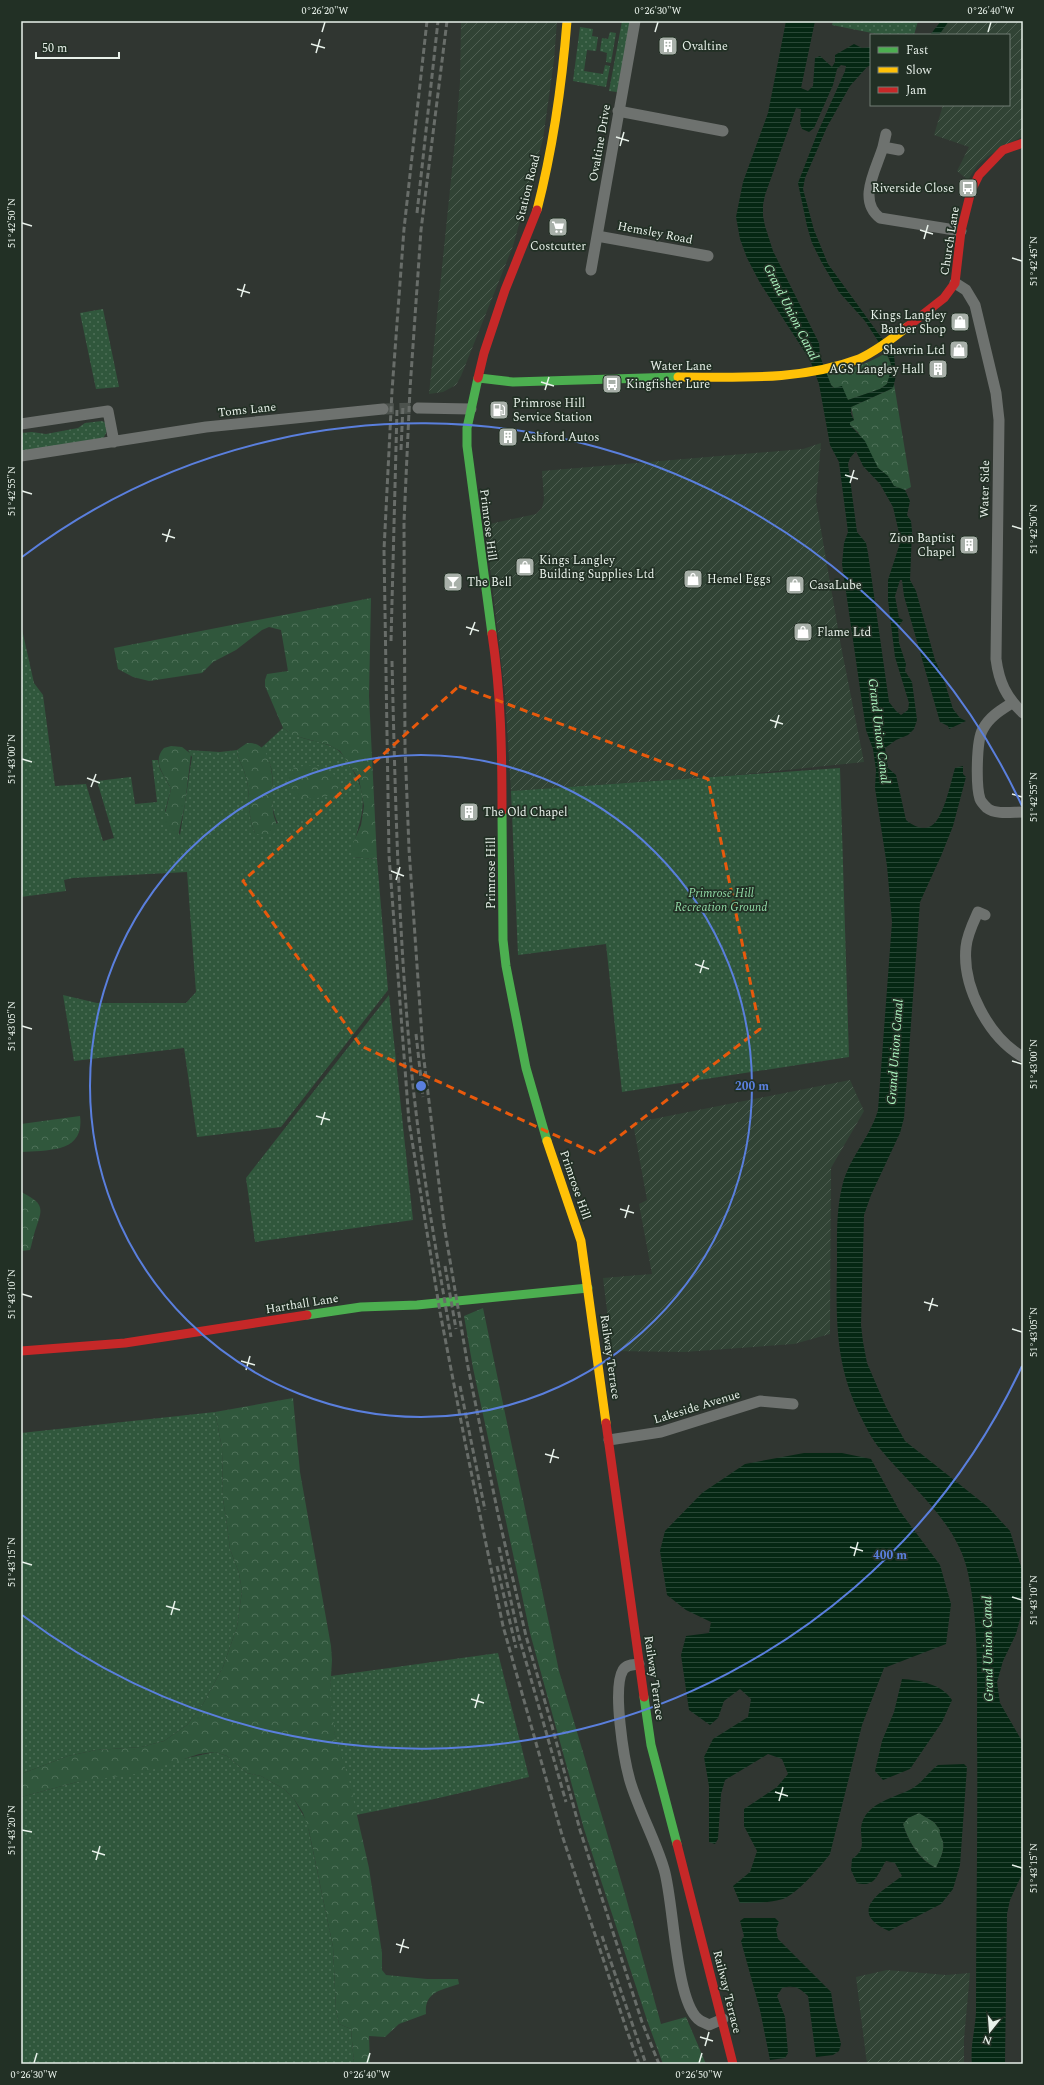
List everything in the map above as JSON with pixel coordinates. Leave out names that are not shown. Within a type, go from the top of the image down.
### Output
[{"type":"street","name":"Station Road","points":[[479,378],[505,290],[535,218],[543,187],[562,81],[567,21]]},
{"type":"street","name":"Ovaltine Drive","points":[[591,270],[635,21]]},
{"type":"street","points":[[618,111],[723,130]]},
{"type":"street","points":[[886,134],[867,196],[873,213],[880,218],[961,231]]},
{"type":"street","name":"Church Lane","points":[[880,347],[944,298],[955,283],[961,231],[971,191],[979,175],[1003,150],[1023,143]]},
{"type":"street","points":[[883,147],[899,150]]},
{"type":"street","name":"Hemsley Road","points":[[597,236],[708,256]]},
{"type":"street","name":"Water Side","points":[[955,283],[966,290],[975,306],[996,393],[999,420],[996,659],[1003,690],[1012,703],[1023,713]]},
{"type":"street","name":"Water Lane","points":[[479,378],[513,382],[654,378],[774,377],[834,367],[860,358],[880,347]]},
{"type":"street","name":"Primrose Hill","points":[[479,378],[471,409],[467,434],[469,470],[486,601],[498,676],[502,730],[503,932],[506,966],[529,1081],[548,1145],[570,1204],[579,1234],[588,1288]]},
{"type":"street","points":[[418,408],[471,409]]},
{"type":"street","name":"Toms Lane","points":[[21,456],[206,427],[383,409]]},
{"type":"street","points":[[21,424],[108,411],[114,442]]},
{"type":"street","points":[[1012,703],[993,716],[982,730],[979,743],[979,792],[980,800],[987,808],[994,812],[1023,812]]},
{"type":"street","points":[[978,912],[966,945],[966,964],[969,980],[981,1009],[996,1033],[1008,1046],[1023,1057]]},
{"type":"street","name":"Harthall Lane","points":[[21,1351],[125,1343],[360,1307],[417,1305],[588,1288]]},
{"type":"street","name":"Railway Terrace","points":[[588,1288],[651,1745],[723,2019],[733,2064]]},
{"type":"street","name":"Lakeside Avenue","points":[[609,1440],[661,1432],[760,1400],[793,1404]]},
{"type":"street","points":[[639,1664],[629,1665],[624,1669],[620,1678],[619,1714],[624,1755],[630,1782],[665,1870],[672,1907],[675,1946],[687,2000],[698,2020],[709,2024],[723,2019]]},
{"type":"highlighted area","points":[[459,686],[708,779],[760,1029],[596,1154],[361,1046],[243,881]]},
{"type":"shaded area","points":[[461,21],[557,21],[554,60],[543,139],[513,246],[461,376],[456,385],[443,392],[429,394],[456,131],[460,82]]},
{"type":"shaded area","points":[[943,21],[1023,21],[1023,136],[988,156],[977,166],[968,180],[957,171],[969,147],[934,135],[943,106],[1010,106],[1010,34],[934,34]]},
{"type":"shaded area","points":[[821,443],[816,501],[841,646],[864,762],[748,774],[511,791],[505,694],[485,525],[536,514],[542,508],[544,499],[542,471],[803,449]]},
{"type":"shaded area","points":[[850,1080],[864,1111],[831,1168],[830,1334],[794,1344],[684,1352],[612,1351],[603,1278],[652,1274],[639,1204],[647,1200],[633,1123]]},
{"type":"shaded area","points":[[887,1970],[946,1975],[970,1973],[964,2039],[964,2064],[867,2064],[856,1977]]},
{"type":"green space","points":[[90,21],[93,22],[21,22]]},
{"type":"green space","points":[[622,21],[631,21],[617,92],[609,91]]},
{"type":"green space","points":[[833,21],[918,21],[914,34],[877,34],[832,25]]},
{"type":"green space","points":[[580,27],[593,29],[592,36],[598,37],[596,51],[587,50],[584,71],[603,74],[605,65],[610,66],[606,87],[573,81]]},
{"type":"green space","points":[[610,32],[616,33],[611,63],[606,62],[607,53],[600,51],[602,38],[608,39]]},
{"type":"green space","points":[[103,309],[119,387],[96,389],[80,313]]},
{"type":"green space","points":[[886,353],[892,367],[887,384],[880,389],[848,400],[831,385],[826,373],[842,371],[857,366]]},
{"type":"green space","points":[[894,384],[911,487],[905,490],[894,486],[888,476],[878,468],[858,432],[850,425],[850,422],[854,420],[851,407],[889,390]]},
{"type":"green space","points":[[102,421],[106,423],[107,431],[103,439],[21,451],[21,433],[32,432],[46,434],[78,428],[85,423]]},
{"type":"green space","points":[[371,598],[369,696],[377,859],[351,857],[351,848],[361,825],[364,806],[359,779],[340,751],[329,745],[292,735],[283,728],[265,686],[267,674],[288,671],[281,630],[269,627],[262,630],[236,650],[213,662],[202,673],[149,681],[133,677],[118,669],[114,648]]},
{"type":"green space","points":[[21,625],[34,683],[43,695],[55,786],[86,784],[103,841],[114,838],[97,781],[131,777],[135,804],[157,802],[152,760],[158,760],[160,769],[171,789],[165,811],[180,835],[192,757],[188,750],[220,752],[237,750],[247,781],[252,826],[255,833],[278,823],[274,813],[271,767],[261,748],[283,728],[299,737],[322,743],[339,751],[344,756],[357,779],[363,801],[360,821],[351,857],[377,859],[388,990],[281,1127],[197,1137],[184,1048],[74,1061],[63,995],[97,1003],[186,1003],[196,992],[187,872],[73,878],[64,880],[66,891],[21,897]]},
{"type":"green space","points":[[247,743],[257,745],[264,750],[269,759],[273,781],[273,811],[276,823],[276,832],[268,836],[255,833],[252,826],[247,781],[237,750]]},
{"type":"green space","points":[[171,746],[182,747],[191,754],[185,804],[178,836],[169,832],[163,822],[171,789],[160,768],[159,758],[160,753],[164,748]]},
{"type":"green space","points":[[314,765],[334,774],[339,781],[340,786],[332,795],[313,799],[302,797],[297,795],[288,784],[289,774],[295,767]]},
{"type":"green space","name":"Primrose Hill Recreation Ground","points":[[840,768],[849,1057],[622,1092],[606,944],[518,955],[511,791]]},
{"type":"green space","points":[[389,995],[413,1220],[255,1242],[246,1178]]},
{"type":"green space","points":[[80,1116],[80,1128],[77,1137],[71,1143],[62,1147],[42,1151],[21,1152],[21,1124]]},
{"type":"green space","points":[[21,1192],[29,1196],[38,1204],[40,1207],[40,1217],[30,1250],[21,1251]]},
{"type":"green space","points":[[483,1308],[559,1671],[625,1894],[661,2024],[686,2017],[706,2064],[663,2064],[584,1829],[530,1633],[473,1368],[464,1316]]},
{"type":"green space","points":[[293,1398],[300,1472],[331,1646],[332,1660],[330,1693],[335,1735],[349,1780],[369,1868],[382,1953],[382,1970],[386,1975],[427,1979],[458,1979],[459,1984],[440,1990],[431,1996],[426,2007],[426,2014],[399,2024],[385,2037],[369,2036],[370,2064],[354,2064],[351,2029],[339,2024],[336,2010],[333,1947],[309,1831],[303,1813],[294,1799],[284,1789],[261,1776],[247,1773],[227,1756],[215,1752],[199,1754],[142,1773],[77,1782],[21,1797],[21,1774],[68,1756],[96,1750],[141,1747],[164,1741],[187,1725],[203,1704],[223,1667],[237,1627],[242,1591],[239,1573],[230,1549],[223,1499],[222,1448],[215,1412]]},
{"type":"green space","points":[[215,1412],[222,1448],[223,1499],[230,1549],[239,1573],[242,1591],[237,1627],[223,1667],[203,1704],[187,1725],[164,1741],[141,1747],[96,1750],[68,1756],[21,1774],[21,1433]]},
{"type":"green space","points":[[498,1653],[529,1777],[430,1800],[356,1815],[334,1729],[330,1694],[331,1676]]},
{"type":"green space","points":[[215,1752],[227,1756],[247,1773],[261,1776],[284,1789],[294,1799],[307,1822],[333,1947],[336,2010],[339,2024],[351,2029],[354,2064],[21,2064],[21,1797],[77,1782]]},
{"type":"green space","points":[[919,1813],[934,1822],[940,1830],[943,1849],[936,1868],[919,1855],[911,1843],[903,1824],[908,1818]]},
{"type":"water","name":"Grand Union Canal","points":[[786,21],[815,21],[801,88],[808,91],[813,86],[815,58],[820,56],[832,67],[835,62],[835,55],[854,44],[862,48],[870,47],[870,66],[850,86],[827,127],[805,178],[803,189],[814,230],[828,264],[894,355],[896,376],[893,388],[851,407],[851,414],[854,420],[850,422],[850,425],[865,441],[878,468],[888,476],[894,486],[905,490],[910,501],[907,515],[911,521],[912,531],[910,580],[916,591],[935,660],[943,677],[953,709],[960,718],[966,721],[949,729],[948,726],[940,722],[904,596],[902,580],[900,580],[895,596],[899,618],[903,620],[898,627],[899,643],[906,664],[905,671],[912,682],[917,720],[914,729],[908,735],[896,740],[885,748],[888,768],[896,775],[906,820],[923,828],[934,824],[942,810],[955,768],[963,766],[963,774],[966,777],[953,826],[920,902],[904,1118],[900,1133],[871,1195],[864,1215],[861,1325],[867,1363],[886,1407],[905,1441],[988,1507],[1010,1531],[1023,1573],[1023,1608],[1016,1634],[1003,1661],[997,1682],[1000,1703],[1023,1743],[1023,1872],[1010,1900],[1007,1914],[1005,2064],[972,2064],[972,2045],[976,2013],[977,1672],[976,1632],[972,1592],[968,1573],[954,1538],[944,1522],[881,1450],[870,1434],[852,1398],[846,1379],[839,1342],[837,1323],[837,1235],[839,1206],[842,1187],[849,1167],[870,1130],[878,1110],[892,922],[887,866],[875,788],[876,770],[873,749],[866,730],[842,564],[844,543],[848,532],[839,462],[830,445],[819,384],[810,360],[760,283],[747,258],[740,239],[736,217],[743,182],[768,113]],"holes":[[[841,65],[846,66],[798,183],[812,243],[822,263],[839,292],[865,321],[889,358],[892,367],[887,384],[880,389],[848,400],[842,386],[834,388],[831,385],[820,356],[819,343],[773,251],[763,216],[765,195],[796,108],[801,109],[800,123],[802,129],[809,132],[814,128],[833,85],[837,69]],[[856,451],[863,466],[880,484],[893,507],[899,533],[900,543],[888,580],[888,600],[895,657],[909,703],[908,710],[901,715],[889,702],[868,553],[866,543],[857,532],[848,464],[850,458]]]},
{"type":"water","points":[[941,21],[949,21],[940,34],[931,34]]},
{"type":"water","points":[[804,1453],[842,1453],[871,1459],[899,1510],[940,1565],[951,1604],[946,1644],[884,1668],[862,1725],[830,1854],[808,1879],[789,1896],[772,1901],[740,1903],[733,1886],[750,1872],[757,1851],[744,1826],[744,1809],[777,1787],[788,1774],[782,1759],[768,1754],[725,1780],[721,1794],[718,1839],[715,1844],[709,1842],[709,1786],[704,1757],[713,1739],[748,1717],[751,1699],[740,1689],[724,1701],[718,1718],[710,1725],[689,1710],[681,1655],[686,1636],[709,1633],[711,1622],[686,1610],[667,1595],[660,1551],[665,1531],[702,1493],[745,1464]]},
{"type":"water","points":[[902,1679],[916,1680],[930,1684],[942,1690],[952,1700],[942,1722],[910,1769],[883,1780],[875,1771],[882,1741],[894,1712]]},
{"type":"water","points":[[964,1764],[967,1767],[960,1865],[953,1889],[941,1904],[889,1931],[877,1924],[870,1917],[869,1910],[871,1903],[877,1896],[902,1876],[895,1863],[886,1861],[872,1882],[868,1884],[857,1883],[851,1870],[852,1859],[861,1850],[862,1824],[864,1818],[873,1807],[913,1788],[938,1765]],"holes":[[[919,1813],[934,1822],[940,1830],[943,1840],[943,1849],[936,1868],[930,1865],[919,1855],[911,1843],[903,1824],[908,1818]]]},
{"type":"water","points":[[744,1918],[775,1918],[779,1922],[776,1929],[778,1939],[831,1992],[841,2044],[839,2051],[833,2055],[816,2057],[808,1996],[796,1988],[786,1987],[782,1988],[777,1996],[785,2017],[788,2053],[785,2058],[770,2060],[760,2010],[741,1941],[744,1936],[740,1921]]},
{"type":"tunnel","points":[[383,409],[418,408]]},
{"type":"railway","points":[[427,21],[404,229],[392,391],[384,550],[389,855],[409,1122],[440,1312],[503,1626],[562,1835],[639,2064]]},
{"type":"railway","points":[[417,213],[438,21]]},
{"type":"railway","points":[[447,21],[421,230],[410,389],[404,522],[405,747],[409,849],[423,1052],[444,1225],[468,1367],[498,1514],[526,1636],[580,1830],[642,2022],[659,2064]]},
{"type":"railway","points":[[401,450],[403,405]]},
{"type":"railway","points":[[391,641],[397,409]]},
{"type":"railway","points":[[392,661],[400,900],[405,995],[412,1080],[432,1227],[451,1337]]},
{"type":"railway","points":[[416,1034],[423,1097]]},
{"type":"railway","points":[[445,1266],[456,1329]]},
{"type":"railway","points":[[460,1386],[485,1510]]},
{"type":"railway","points":[[499,1547],[519,1637],[566,1802]]},
{"type":"railway","points":[[497,1566],[516,1648]]},
{"type":"railway","points":[[602,1936],[646,2064]]},
{"type":"traffic: fast","points":[[479,378],[513,382],[678,377]]},
{"type":"traffic: fast","points":[[478,378],[467,428],[467,446],[492,634]]},
{"type":"traffic: fast","points":[[502,811],[503,940],[506,966],[526,1068],[547,1141]]},
{"type":"traffic: fast","points":[[307,1315],[361,1307],[417,1305],[588,1288]]},
{"type":"traffic: fast","points":[[644,1697],[651,1745],[677,1844]]},
{"type":"traffic: slow","points":[[537,210],[548,163],[556,116],[567,21]]},
{"type":"traffic: slow","points":[[678,377],[769,376],[815,371],[859,359],[872,352],[907,327]]},
{"type":"traffic: slow","points":[[547,1141],[581,1241],[606,1423]]},
{"type":"traffic: jam","points":[[907,327],[944,298],[955,283],[961,231],[971,191],[979,175],[1003,150],[1023,143]]},
{"type":"traffic: jam","points":[[478,378],[484,353],[505,290],[537,210]]},
{"type":"traffic: jam","points":[[492,634],[500,722],[502,811]]},
{"type":"traffic: jam","points":[[21,1351],[125,1343],[307,1315]]},
{"type":"traffic: jam","points":[[606,1423],[644,1697]]},
{"type":"traffic: jam","points":[[677,1844],[733,2064]]},
{"type":"place","name":"Ovaltine","points":[[668,46]]},
{"type":"place","name":"Riverside Close","points":[[968,188]]},
{"type":"place","name":"Costcutter","points":[[558,227]]},
{"type":"place","name":"Kings Langley Barber Shop","points":[[960,322]]},
{"type":"place","name":"Shavrin Ltd","points":[[959,350]]},
{"type":"place","name":"AGS Langley Hall","points":[[938,369]]},
{"type":"place","name":"Kingfisher Lure","points":[[612,384]]},
{"type":"place","name":"Primrose Hill Service Station","points":[[499,410]]},
{"type":"place","name":"Ashford Autos","points":[[508,437]]},
{"type":"place","name":"Zion Baptist Chapel","points":[[969,545]]},
{"type":"place","name":"Kings Langley Building Supplies Ltd","points":[[525,567]]},
{"type":"place","name":"Hemel Eggs","points":[[693,579]]},
{"type":"place","name":"The Bell","points":[[453,582]]},
{"type":"place","name":"CasaLube","points":[[795,585]]},
{"type":"place","name":"Flame Ltd","points":[[803,632]]},
{"type":"place","name":"The Old Chapel","points":[[469,812]]}]
